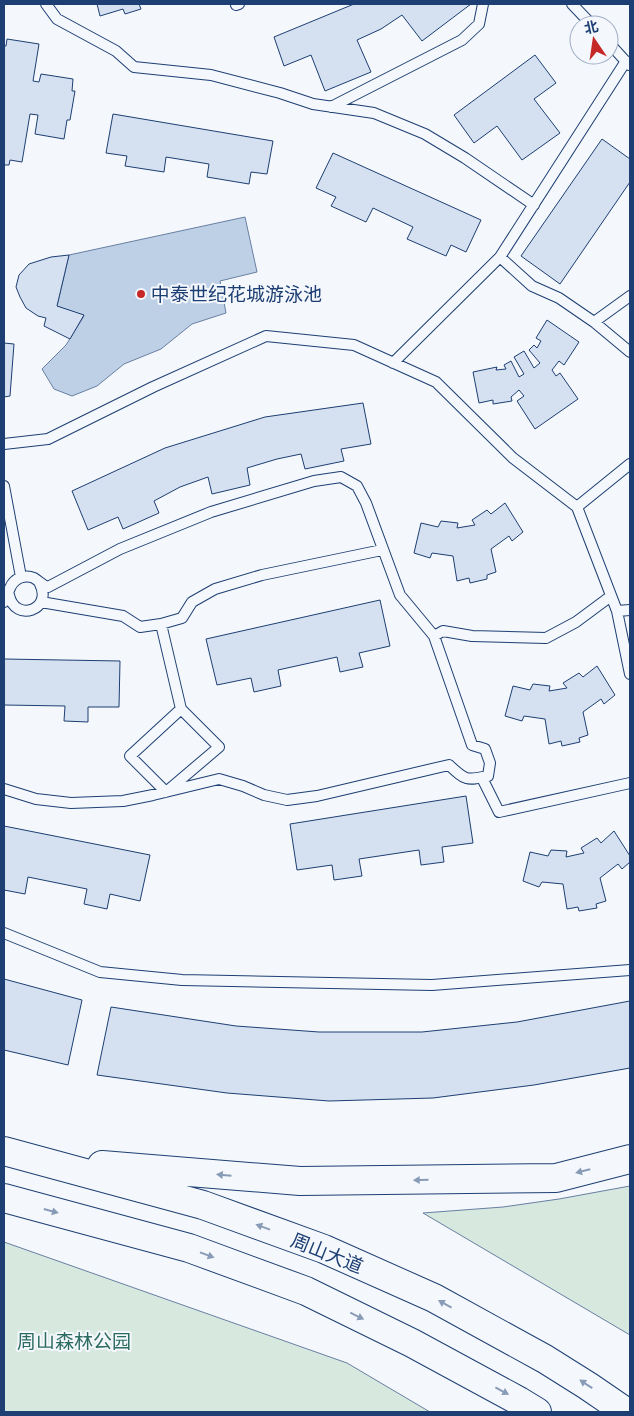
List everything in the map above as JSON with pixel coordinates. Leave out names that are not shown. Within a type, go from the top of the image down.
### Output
[{"type":"main road","name":"周山大道","points":[[4,1151],[203,1205],[324,1250],[434,1298],[545,1359],[626,1412]]},
{"type":"main road","points":[[35,1160],[300,1182],[556,1178],[630,1159]]},
{"type":"main road","points":[[4,1198],[189,1248],[306,1291],[412,1343],[537,1412]]},
{"type":"lane","points":[[46,4],[57,19],[116,51],[134,67],[212,75],[314,104],[374,113],[425,134],[534,204]]},
{"type":"lane","points":[[331,107],[462,40],[479,24],[483,4]]},
{"type":"lane","points":[[572,4],[582,15]]},
{"type":"lane","points":[[394,363],[500,257],[628,64],[619,55]]},
{"type":"lane","points":[[500,257],[532,286],[559,298],[594,322],[630,352]]},
{"type":"lane","points":[[594,322],[630,296]]},
{"type":"lane","points":[[4,444],[48,439],[153,387],[266,336],[354,345],[436,382],[513,458],[577,508],[617,611],[630,674]]},
{"type":"lane","points":[[577,508],[630,464]]},
{"type":"lane","points":[[4,790],[36,799],[71,803],[123,801],[219,779],[264,795],[287,800],[316,796],[449,765],[460,775],[471,780],[488,776],[490,762],[485,749],[472,745],[434,636],[400,595],[366,504],[356,486],[341,477],[314,481],[211,512],[120,549],[43,592],[36,608],[28,611],[18,609],[7,595],[14,582],[21,577],[30,577],[34,579],[43,592],[123,616],[140,627],[182,618],[192,602],[215,589],[262,575],[382,550]]},
{"type":"lane","points":[[4,486],[21,577]]},
{"type":"lane","points":[[434,636],[443,631],[472,636],[546,638],[576,622],[611,596]]},
{"type":"lane","points":[[617,611],[630,610]]},
{"type":"lane","points":[[161,624],[181,709],[219,747],[166,792]]},
{"type":"lane","points":[[166,792],[130,756],[181,709]]},
{"type":"lane","points":[[482,778],[499,812],[630,782]]},
{"type":"lane","points":[[4,934],[100,972],[182,980],[432,985],[630,970]]},
{"type":"green space","points":[[630,1186],[630,1335],[423,1213],[503,1207]]},
{"type":"green space","name":"周山森林公园","points":[[4,1242],[347,1363],[430,1412],[4,1412]]},
{"type":"water","name":"中泰世纪花城游泳池","points":[[245,217],[257,272],[220,281],[226,313],[192,324],[161,349],[124,364],[97,386],[72,396],[54,389],[42,369],[66,345],[84,316],[57,306],[69,255]]},
{"type":"building","points":[[97,4],[139,4],[141,9],[125,14],[123,9],[100,16]]},
{"type":"building","points":[[354,4],[471,4],[422,41],[402,15],[381,29],[357,40],[371,72],[325,91],[311,55],[284,66],[274,37]]},
{"type":"building","points":[[7,39],[39,44],[33,81],[39,82],[41,74],[73,79],[72,91],[75,91],[70,120],[67,120],[64,139],[35,134],[38,115],[30,114],[22,162],[10,160],[9,165],[4,165],[4,46],[6,46]]},
{"type":"building","points":[[535,55],[556,83],[534,99],[560,133],[522,160],[497,126],[474,143],[454,115]]},
{"type":"building","points":[[113,114],[273,141],[267,174],[251,172],[249,184],[207,177],[209,164],[166,157],[164,172],[125,166],[127,156],[106,153]]},
{"type":"building","points":[[602,139],[630,159],[630,182],[560,284],[521,256]]},
{"type":"building","points":[[333,153],[481,220],[466,252],[451,245],[446,256],[407,239],[413,227],[373,208],[366,222],[331,206],[336,197],[316,188]]},
{"type":"building","points":[[69,255],[57,306],[84,315],[70,339],[44,326],[46,318],[38,316],[26,308],[16,287],[19,275],[29,264],[51,257]]},
{"type":"building","points":[[547,320],[579,342],[564,365],[559,361],[552,370],[556,376],[560,373],[578,399],[535,429],[517,401],[524,396],[519,390],[511,397],[512,401],[493,404],[493,400],[479,403],[473,372],[497,367],[496,370],[506,369],[504,365],[511,361],[519,377],[524,374],[514,357],[524,351],[534,368],[540,363],[529,350],[534,345],[537,348],[541,341],[536,338]]},
{"type":"building","points":[[4,343],[14,344],[10,396],[4,397]]},
{"type":"building","points":[[363,403],[371,444],[341,449],[344,461],[305,469],[301,454],[277,459],[247,468],[250,485],[212,494],[208,477],[180,487],[154,501],[159,513],[123,529],[118,517],[88,530],[72,491],[165,448],[265,417]]},
{"type":"building","points":[[505,503],[523,532],[512,541],[509,536],[491,549],[496,572],[487,575],[487,579],[470,583],[469,578],[457,581],[453,556],[432,553],[430,558],[414,553],[421,523],[438,527],[441,521],[458,523],[457,528],[475,525],[472,520],[487,510],[491,514]]},
{"type":"building","points":[[380,600],[390,646],[359,653],[363,667],[340,672],[337,657],[278,670],[281,686],[254,692],[251,678],[217,685],[206,639]]},
{"type":"building","points":[[4,659],[120,661],[119,707],[88,707],[88,722],[64,721],[65,706],[4,705]]},
{"type":"building","points":[[597,666],[615,695],[604,704],[601,699],[583,712],[588,735],[579,738],[580,742],[562,746],[561,741],[549,744],[545,719],[524,716],[522,721],[505,716],[513,686],[530,690],[533,684],[550,686],[549,691],[567,688],[563,683],[579,673],[583,677]]},
{"type":"building","points":[[466,796],[473,843],[442,847],[444,862],[421,865],[419,850],[359,859],[362,876],[334,880],[332,865],[297,870],[290,824]]},
{"type":"building","points":[[4,826],[150,855],[140,901],[110,894],[107,909],[84,904],[87,889],[28,877],[25,894],[4,890]]},
{"type":"building","points":[[614,831],[630,856],[630,862],[622,869],[618,864],[600,878],[606,901],[596,904],[597,908],[579,911],[578,907],[567,909],[563,884],[542,882],[539,887],[523,881],[530,852],[548,856],[551,850],[567,851],[566,857],[584,853],[581,848],[597,838],[601,843]]},
{"type":"building","points":[[4,979],[82,1000],[68,1065],[4,1050]]},
{"type":"building","points":[[630,1001],[630,1068],[534,1085],[433,1098],[329,1101],[227,1093],[97,1075],[111,1007],[236,1026],[319,1032],[422,1032],[517,1022]]},
{"type":"place","name":"中泰世纪花城游泳池","points":[[141,294]]}]
